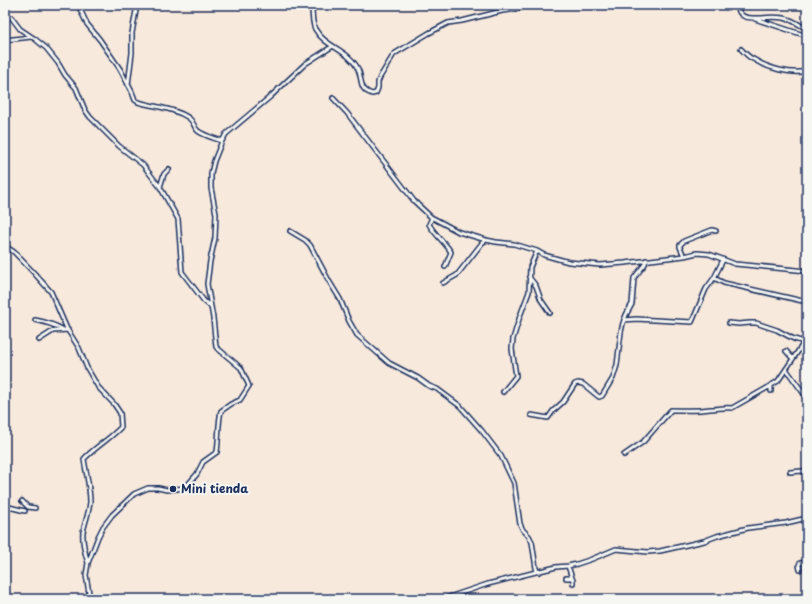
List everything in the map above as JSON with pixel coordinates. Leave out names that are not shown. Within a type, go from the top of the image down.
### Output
[{"type":"street","points":[[78,5],[87,24],[120,69],[135,100],[177,112],[190,119],[199,132],[222,141]]},
{"type":"street","points":[[128,85],[132,53],[132,33],[137,5]]},
{"type":"street","points":[[312,5],[314,28],[320,37],[348,55],[357,67],[361,85],[365,90],[372,94],[376,93],[378,82],[384,68],[394,54],[429,33],[448,23],[518,9],[526,5]]},
{"type":"street","points":[[737,5],[738,10],[745,17],[783,18],[794,21],[807,29]]},
{"type":"street","points":[[5,16],[11,17],[20,29],[32,36],[46,48],[76,88],[85,110],[90,117],[119,146],[143,165],[160,187],[178,219],[182,272],[204,301],[210,306]]},
{"type":"street","points":[[753,18],[807,36]]},
{"type":"street","points":[[5,40],[32,36]]},
{"type":"street","points":[[90,599],[86,575],[88,563],[103,527],[112,515],[134,494],[148,488],[167,490],[185,488],[197,474],[204,462],[217,452],[219,419],[221,411],[240,400],[249,386],[241,368],[216,347],[207,284],[215,238],[216,214],[211,188],[211,173],[222,141],[226,134],[270,97],[305,64],[333,46]]},
{"type":"street","points":[[741,49],[753,59],[768,67],[801,72],[807,71]]},
{"type":"street","points":[[333,98],[365,136],[414,201],[431,217],[459,232],[486,240],[514,244],[569,262],[600,265],[684,256],[697,253],[709,254],[735,264],[807,271]]},
{"type":"street","points":[[160,187],[164,174],[169,169]]},
{"type":"street","points":[[431,217],[429,224],[451,252],[445,267]]},
{"type":"street","points":[[684,256],[680,247],[682,243],[706,232],[712,230],[716,231]]},
{"type":"street","points":[[290,231],[308,243],[341,302],[357,335],[389,363],[437,389],[460,406],[501,456],[514,483],[520,526],[530,538],[536,568],[539,572]]},
{"type":"street","points":[[443,283],[457,275],[486,240]]},
{"type":"street","points":[[5,246],[14,252],[51,292],[68,330],[80,348],[87,368],[98,387],[114,404],[120,413],[121,427],[84,459],[89,485],[90,502],[82,541],[88,563]]},
{"type":"street","points":[[503,392],[516,376],[512,349],[513,339],[529,292],[530,267],[537,251]]},
{"type":"street","points":[[531,415],[548,418],[553,410],[563,402],[575,384],[578,383],[583,384],[598,396],[602,396],[613,378],[617,365],[621,332],[624,320],[632,304],[634,278],[645,264],[646,260]]},
{"type":"street","points":[[624,320],[636,319],[692,322],[706,289],[714,278],[723,260]]},
{"type":"street","points":[[529,277],[536,286],[540,300],[550,313]]},
{"type":"street","points":[[714,278],[724,283],[807,302]]},
{"type":"street","points":[[36,320],[46,322],[64,330]]},
{"type":"street","points":[[729,323],[756,323],[777,330],[794,339],[801,341],[807,339]]},
{"type":"street","points":[[39,340],[53,331],[68,330]]},
{"type":"street","points":[[624,454],[643,442],[671,410],[732,408],[772,385],[778,381],[807,339]]},
{"type":"street","points":[[786,351],[793,360]]},
{"type":"street","points":[[786,369],[807,398]]},
{"type":"street","points":[[771,391],[772,385]]},
{"type":"street","points":[[790,472],[807,472]]},
{"type":"street","points":[[22,501],[28,507],[35,508]]},
{"type":"street","points":[[5,506],[25,511]]},
{"type":"street","points":[[443,599],[488,584],[556,567],[568,566],[592,559],[616,549],[648,552],[660,551],[704,541],[748,528],[786,523],[807,518]]},
{"type":"street","points":[[800,570],[800,563],[807,562]]},
{"type":"street","points":[[568,566],[573,583]]},
{"type":"street","points":[[566,578],[572,578]]},
{"type":"place","name":"Mini tienda","points":[[173,489]]}]
